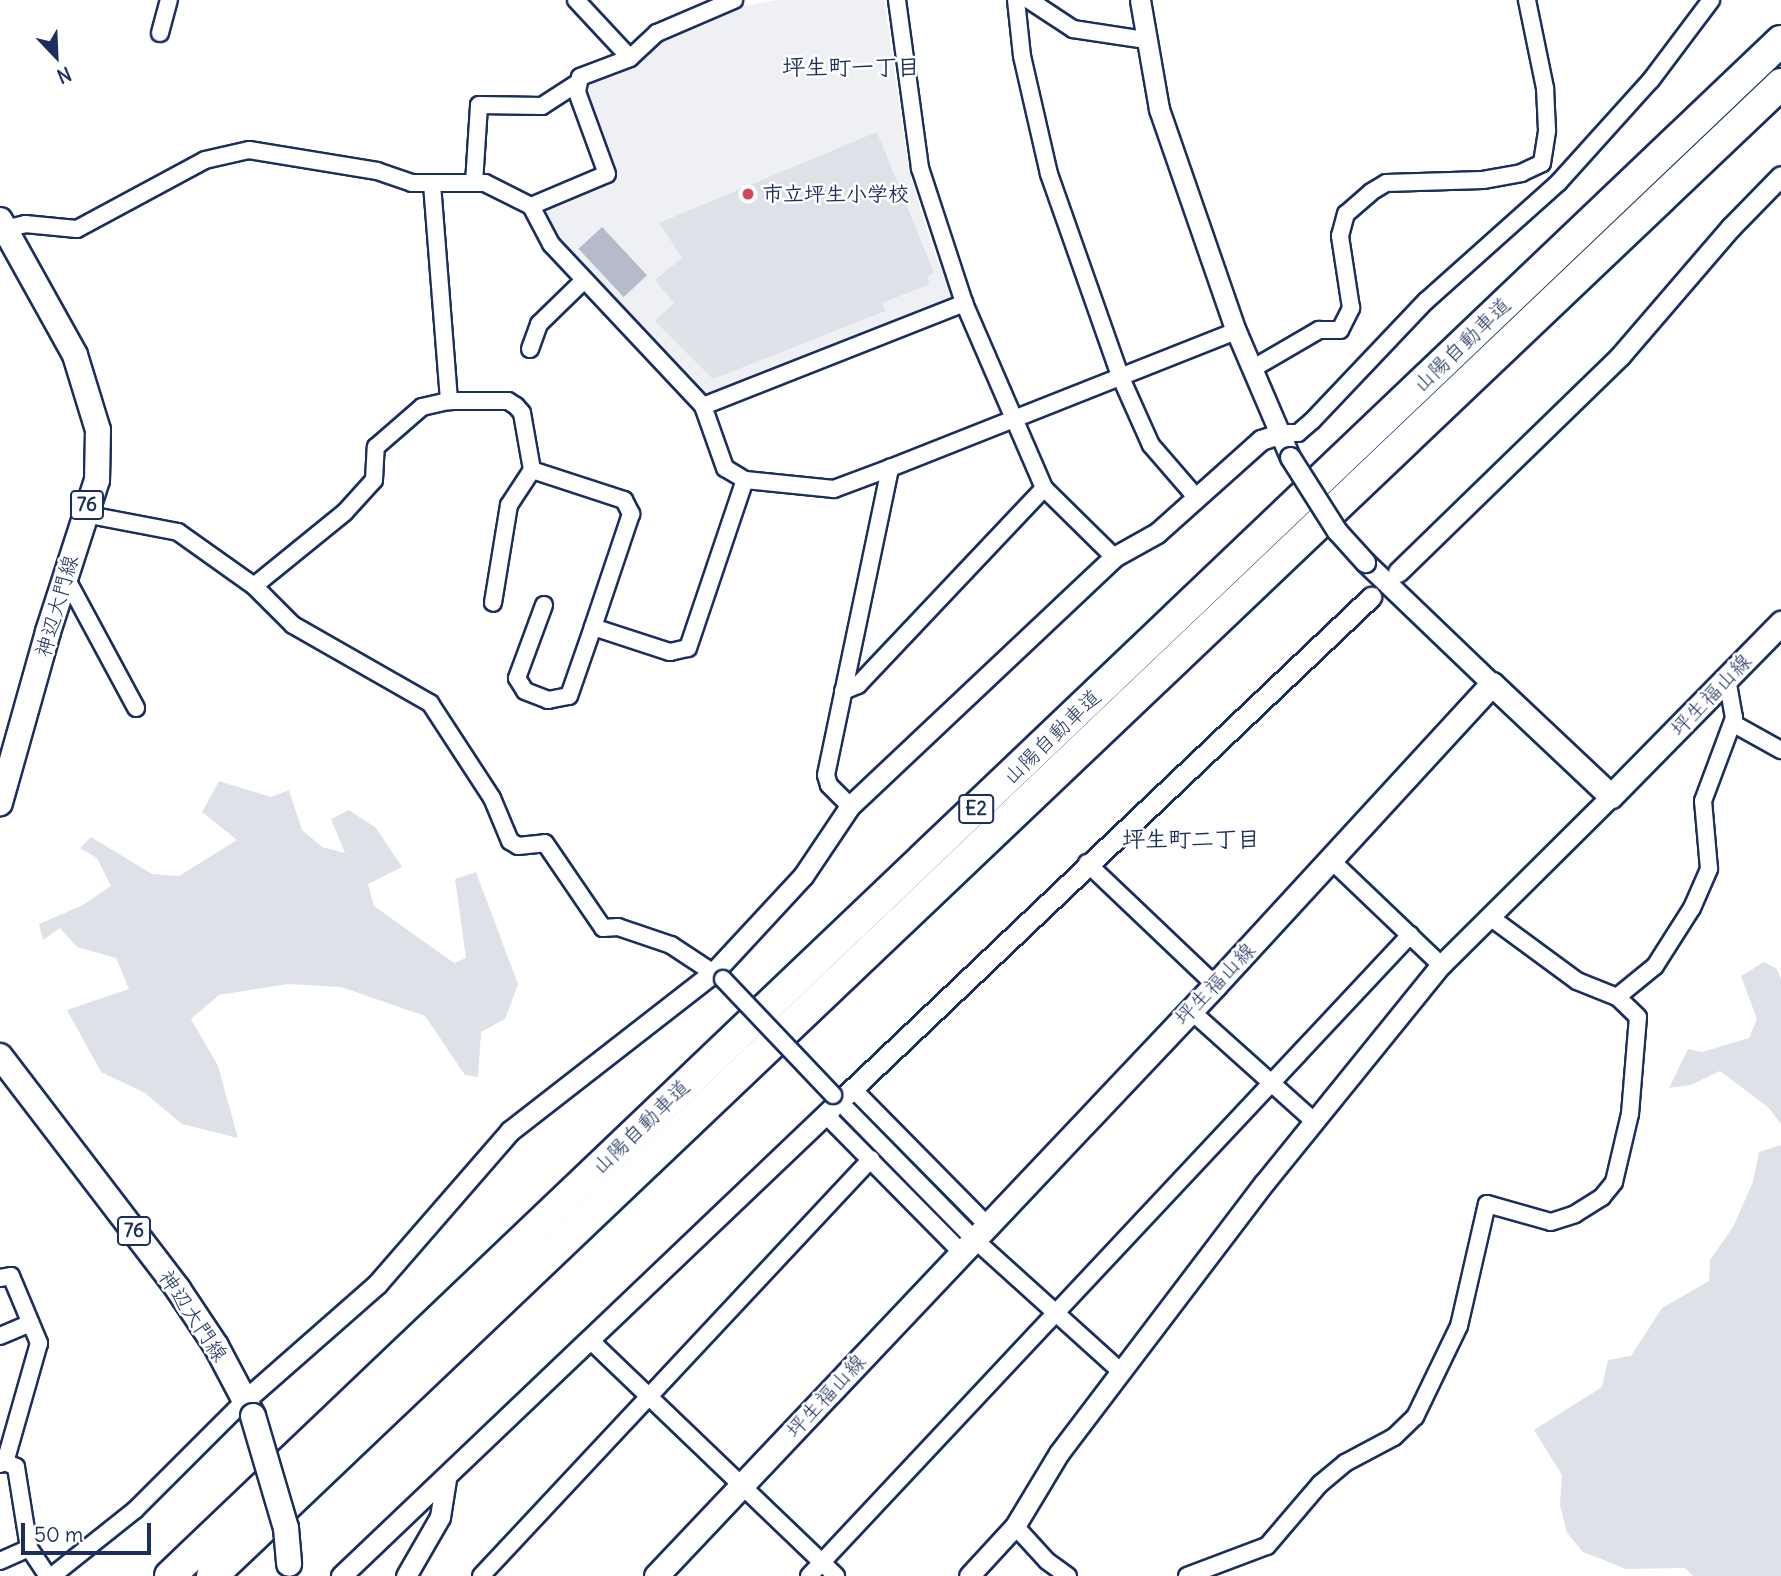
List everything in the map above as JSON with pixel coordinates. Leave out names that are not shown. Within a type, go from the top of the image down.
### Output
[{"type":"highway","name":"山陽自動車道","points":[[170,1576],[1781,41]]},
{"type":"highway","name":"山陽自動車道","points":[[212,1576],[1781,84]]},
{"type":"main road","name":"神辺大門線","points":[[0,803],[98,467],[99,430],[75,355],[2,226]]},
{"type":"main road","name":"坪生福山線","points":[[1611,796],[1781,623]]},
{"type":"main road","points":[[1492,684],[1611,796]]},
{"type":"main road","name":"坪生福山線","points":[[656,1576],[1215,985],[1492,684]]},
{"type":"main road","name":"神辺大門線","points":[[0,1056],[177,1289],[216,1346],[249,1408],[286,1528],[289,1570]]},
{"type":"street","points":[[160,33],[169,0]]},
{"type":"street","points":[[576,0],[630,58]]},
{"type":"street","points":[[474,183],[479,105],[542,106],[576,84],[579,77],[630,58],[657,33],[734,0]]},
{"type":"street","points":[[897,0],[920,168],[964,303],[1044,488],[1114,557]]},
{"type":"street","points":[[1017,0],[1022,56],[1049,174],[1121,378],[1150,445],[1196,497]]},
{"type":"street","points":[[1028,0],[1073,29],[1146,40]]},
{"type":"street","points":[[1140,0],[1159,109],[1236,331],[1290,457],[1337,531],[1365,562],[1492,684]]},
{"type":"street","points":[[0,1278],[11,1276],[39,1343],[2,1464],[16,1467],[29,1548],[50,1576],[135,1510],[249,1408],[377,1284],[510,1131],[718,976],[803,876],[850,806],[1114,557],[1157,533],[1261,440],[1280,433],[1298,433],[1312,421],[1426,301],[1559,181],[1651,80],[1711,0]]},
{"type":"street","points":[[1529,1],[1545,88],[1547,130],[1542,163]]},
{"type":"street","points":[[531,206],[607,174],[576,84]]},
{"type":"street","points":[[2,226],[25,224],[77,229],[205,160],[249,150],[432,184],[485,183],[531,206],[551,244],[703,406],[725,468],[744,480],[834,489],[1013,421],[1236,331]]},
{"type":"street","points":[[1542,163],[1559,181]]},
{"type":"street","points":[[1252,369],[1319,330],[1340,330],[1351,308],[1340,236],[1346,214],[1371,192],[1386,183],[1483,180],[1521,173],[1542,163]]},
{"type":"street","points":[[1398,572],[1620,356],[1781,176]]},
{"type":"street","points":[[432,184],[449,401]]},
{"type":"street","points":[[530,349],[539,324],[583,281]]},
{"type":"street","points":[[703,406],[964,303]]},
{"type":"street","points":[[254,586],[345,512],[374,480],[376,447],[422,407],[449,401],[508,401],[522,413],[532,470],[509,505],[493,603]]},
{"type":"street","points":[[850,806],[829,785],[826,775],[890,468]]},
{"type":"street","points":[[532,470],[624,500],[631,514],[569,696],[548,700],[525,691],[517,678],[544,605]]},
{"type":"street","points":[[593,627],[670,652],[688,648],[744,480]]},
{"type":"street","points":[[843,691],[858,685],[1044,488]]},
{"type":"street","points":[[84,514],[178,532],[254,586],[293,625],[430,704],[492,797],[510,841],[518,846],[545,843],[603,928],[618,927],[671,945],[718,976],[974,1239],[1120,1371]]},
{"type":"street","points":[[65,576],[136,708]]},
{"type":"street","points":[[341,1576],[1087,863],[1371,597]]},
{"type":"street","points":[[1727,679],[1734,724],[1781,750]]},
{"type":"street","points":[[1617,997],[1656,966],[1692,908],[1709,869],[1703,801],[1734,718]]},
{"type":"street","points":[[969,1576],[1015,1527],[1059,1453],[1120,1371],[1314,1122],[1441,965],[1611,796]]},
{"type":"street","points":[[1331,860],[1441,965]]},
{"type":"street","points":[[1087,863],[1215,985]]},
{"type":"street","points":[[1187,1576],[1267,1546],[1320,1484],[1345,1463],[1394,1437],[1415,1417],[1459,1326],[1487,1204],[1551,1222],[1576,1214],[1602,1197],[1614,1182],[1630,1114],[1638,1017],[1617,997],[1577,981],[1490,917]]},
{"type":"street","points":[[809,1576],[1269,1081],[1410,935]]},
{"type":"street","points":[[1190,1010],[1314,1122]]},
{"type":"street","points":[[838,1101],[871,1159],[974,1239]]},
{"type":"street","points":[[481,1576],[871,1159]]},
{"type":"street","points":[[0,1336],[30,1322]]},
{"type":"street","points":[[590,1340],[836,1576]]},
{"type":"street","points":[[411,1574],[440,1517],[446,1478]]},
{"type":"street","points":[[401,1520],[417,1520],[423,1525],[425,1544]]},
{"type":"street","points":[[1015,1527],[1047,1561],[1068,1576]]},
{"type":"street","points":[[0,1561],[29,1548]]},
{"type":"shaded area","name":"市立坪生小学校","points":[[777,0],[884,0],[909,171],[932,248],[951,293],[949,300],[706,400],[556,241],[543,216],[546,208],[616,180],[582,94],[585,83],[629,69],[663,40],[740,7]]},
{"type":"shaded area","points":[[877,132],[934,273],[927,277],[930,284],[882,303],[885,311],[713,379],[655,321],[674,303],[655,280],[682,258],[659,223]]},
{"type":"shaded area","points":[[219,781],[271,797],[289,790],[302,830],[322,847],[345,853],[331,819],[349,810],[376,828],[402,867],[368,884],[374,906],[454,963],[466,958],[455,879],[476,872],[518,984],[505,1019],[481,1032],[478,1077],[465,1075],[425,1016],[341,987],[288,984],[219,995],[191,1019],[218,1066],[238,1138],[182,1124],[145,1093],[101,1072],[67,1010],[129,989],[116,958],[77,947],[60,928],[43,940],[39,924],[83,905],[111,886],[97,858],[80,848],[91,837],[152,874],[179,876],[237,840],[202,812]]},
{"type":"shaded area","points":[[1764,962],[1777,969],[1781,979],[1781,1124],[1769,1108],[1720,1071],[1691,1085],[1669,1088],[1688,1049],[1702,1052],[1749,1038],[1757,1019],[1741,976]]},
{"type":"shaded area","points":[[1781,1145],[1781,1576],[1693,1576],[1685,1568],[1626,1569],[1583,1552],[1567,1533],[1560,1505],[1562,1475],[1534,1430],[1602,1387],[1608,1360],[1631,1356],[1662,1308],[1709,1281],[1710,1260],[1733,1227],[1753,1182],[1759,1152]]},
{"type":"water","points":[[602,227],[647,275],[624,297],[579,249]]},
{"type":"place","name":"市立坪生小学校","points":[[748,194]]},
{"type":"district","name":"坪生町一丁目","points":[[851,67]]},
{"type":"district","name":"坪生町二丁目","points":[[1191,839]]}]
